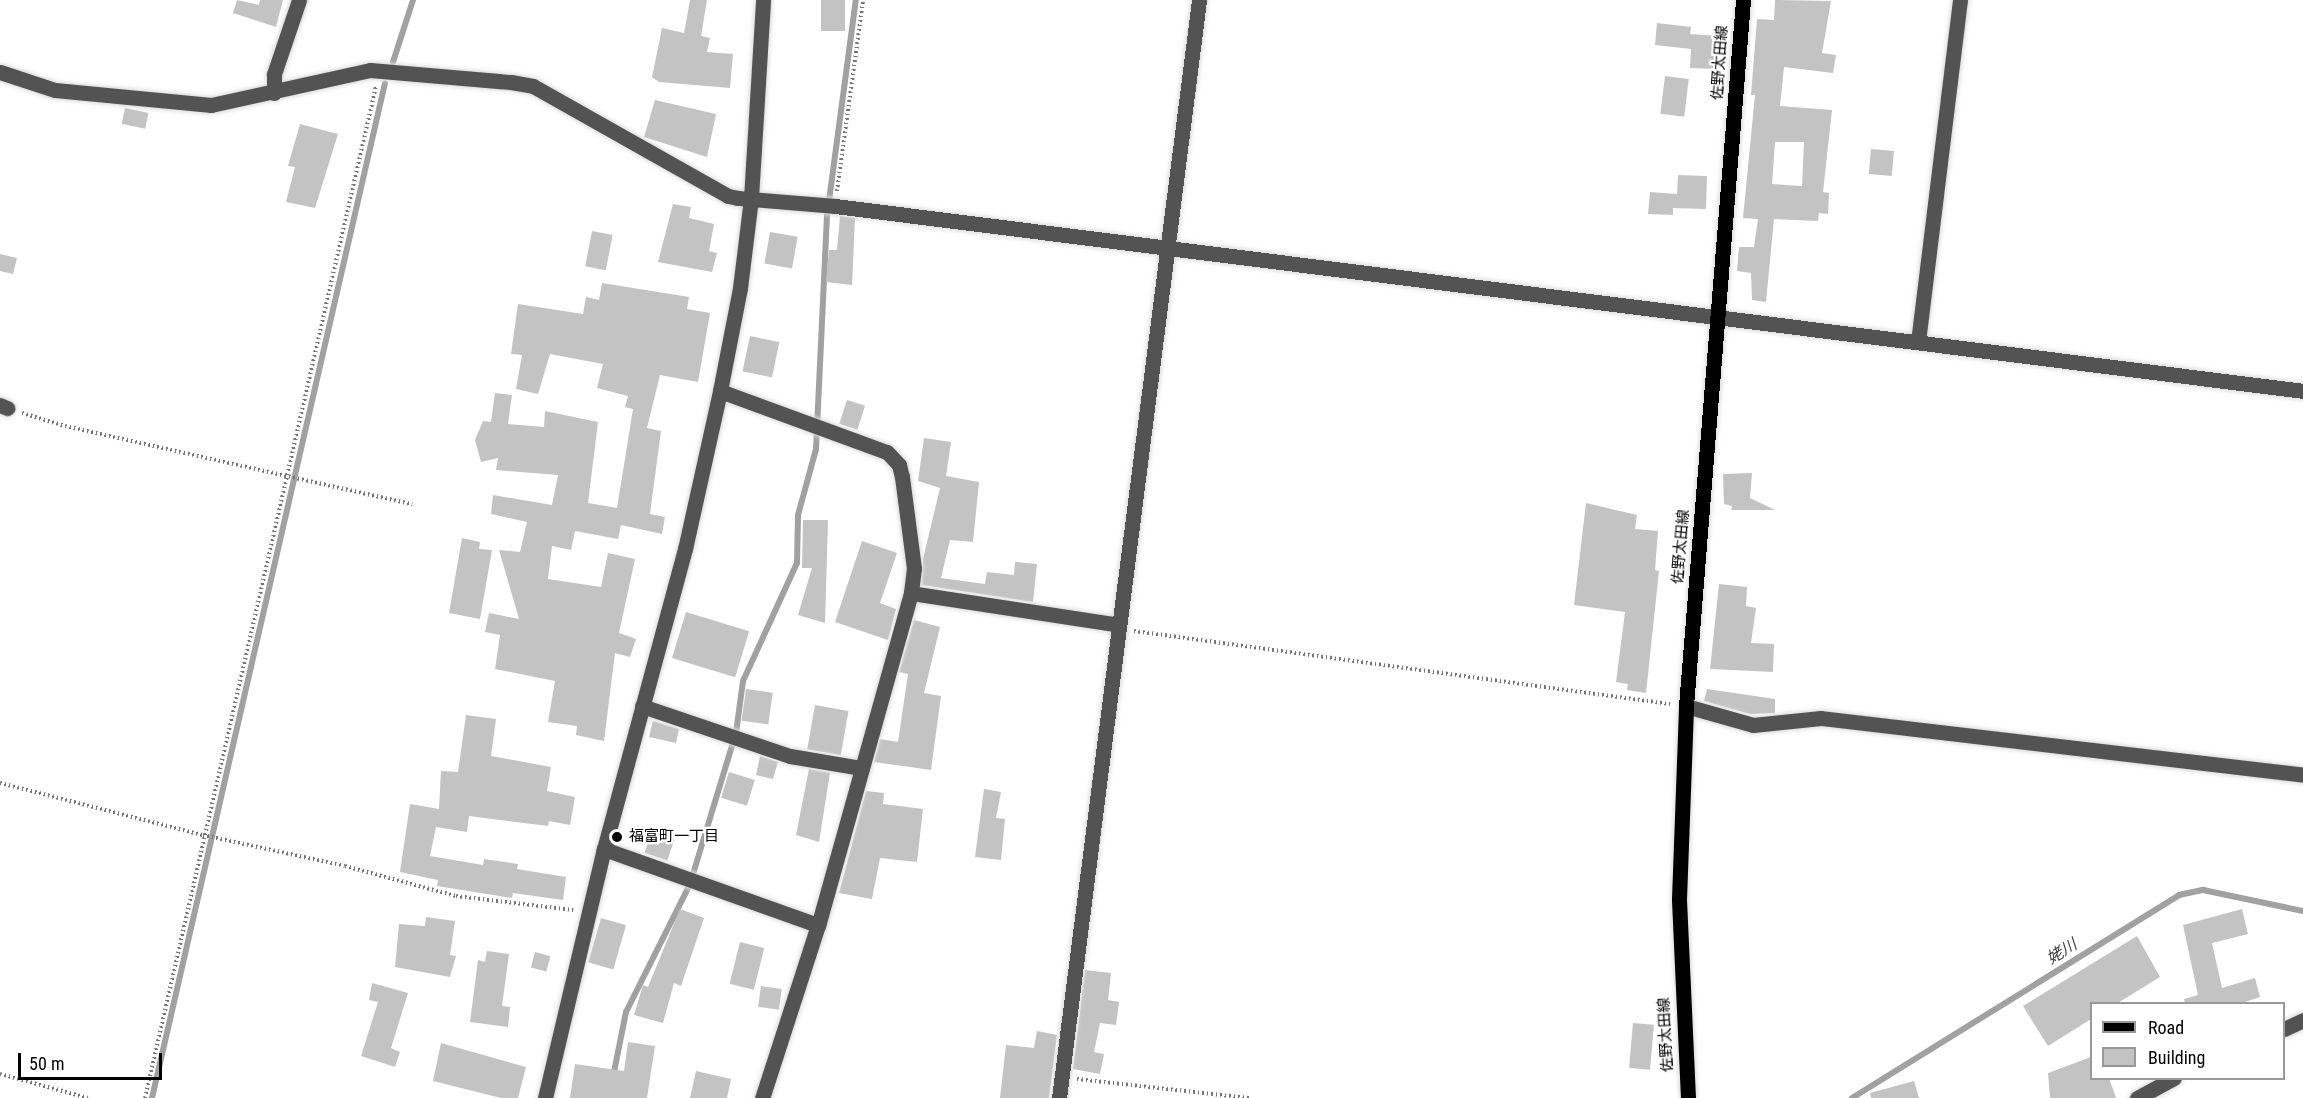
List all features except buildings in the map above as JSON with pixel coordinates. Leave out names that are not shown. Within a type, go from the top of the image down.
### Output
[{"type":"main road","name":"佐野太田線","points":[[1688,1098],[1679,899],[1686,706],[1743,0]]},
{"type":"street","points":[[274,93],[274,74],[298,0]]},
{"type":"street","points":[[545,1098],[604,849],[685,549],[720,391],[740,288],[752,198],[763,0]]},
{"type":"street","points":[[1059,1098],[1165,248],[1199,0]]},
{"type":"street","points":[[1918,342],[1960,0]]},
{"type":"street","points":[[0,72],[55,90],[211,105],[274,93],[355,71],[380,71],[532,86],[728,196],[835,206],[2303,391]]},
{"type":"street","points":[[720,391],[887,452],[899,465],[912,540],[911,593],[818,925],[762,1098]]},
{"type":"street","points":[[911,593],[1118,627]]},
{"type":"street","points":[[642,706],[790,756],[862,768]]},
{"type":"street","points":[[1686,706],[1753,725],[1821,718],[2303,775]]},
{"type":"street","points":[[604,849],[818,925]]},
{"type":"street","points":[[2285,1028],[2303,1020]]},
{"type":"street","points":[[2137,1098],[2171,1080]]},
{"type":"path","points":[[835,206],[863,0]]},
{"type":"path","points":[[145,1098],[202,835],[380,71]]},
{"type":"path","points":[[4,407],[65,426],[412,504]]},
{"type":"path","points":[[1118,627],[1686,706]]},
{"type":"path","points":[[0,783],[202,835],[345,866],[456,896],[589,911]]},
{"type":"path","points":[[0,1074],[88,1098]]},
{"type":"path","points":[[1062,1078],[1249,1098]]},
{"type":"waterway","points":[[393,62],[413,0]]},
{"type":"waterway","points":[[613,1077],[626,1012],[690,884],[736,733],[743,681],[797,563],[798,515],[816,449],[827,216],[856,0]]},
{"type":"waterway","points":[[152,1098],[385,83]]},
{"type":"waterway","name":"姥川","points":[[1852,1098],[2179,895],[2203,890],[2303,911]]},
{"type":"place","name":"福富町一丁目","points":[[617,837]]}]
